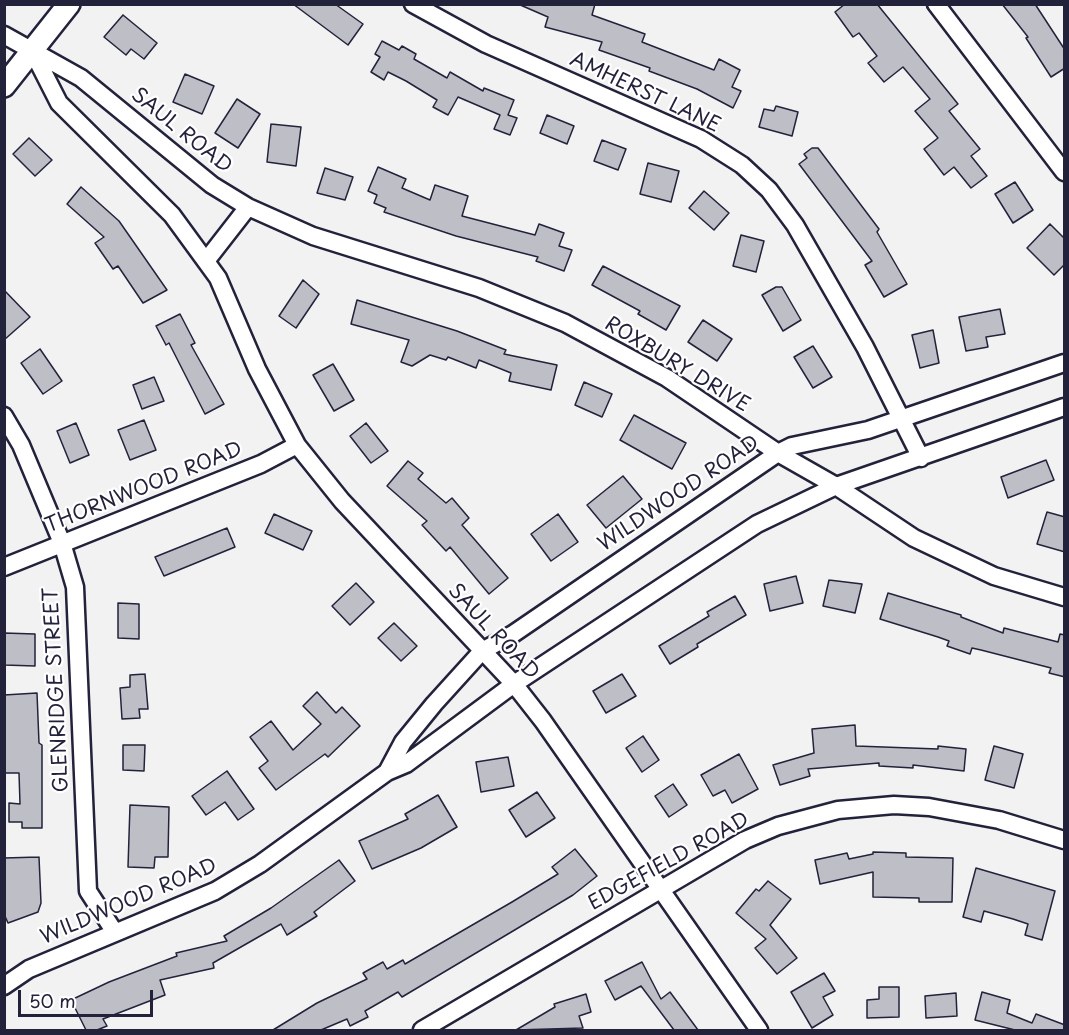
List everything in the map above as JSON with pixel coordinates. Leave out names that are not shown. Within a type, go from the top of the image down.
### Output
[{"type":"street","points":[[4,86],[69,4]]},
{"type":"street","name":"AMHERST LANE","points":[[413,4],[486,44],[701,139],[742,165],[769,190],[795,225],[866,347],[921,458]]},
{"type":"street","points":[[936,4],[1065,172]]},
{"type":"street","name":"SAUL ROAD","points":[[4,34],[81,78],[212,185],[248,207]]},
{"type":"street","name":"SAUL ROAD","points":[[32,50],[59,103],[172,215],[218,278],[257,369],[297,445],[342,501],[514,684],[543,721],[663,890],[759,1030]]},
{"type":"street","points":[[206,261],[248,207]]},
{"type":"street","name":"ROXBURY DRIVE","points":[[248,207],[313,236],[479,288],[565,322],[667,378],[778,453],[836,486],[914,538],[994,576],[1065,597]]},
{"type":"street","name":"WILDWOOD ROAD","points":[[387,772],[403,742],[482,651],[513,634],[778,453],[792,446],[852,435],[1065,363]]},
{"type":"street","name":"WILDWOOD ROAD","points":[[4,986],[29,969],[215,891],[260,864],[387,772],[406,764],[514,684],[757,524],[836,486],[1065,407]]},
{"type":"street","name":"GLENRIDGE STREET","points":[[4,416],[21,445],[62,543],[75,587],[88,891],[114,932]]},
{"type":"street","name":"THORNWOOD ROAD","points":[[4,567],[261,464],[297,445]]},
{"type":"street","name":"EDGEFIELD ROAD","points":[[422,1030],[745,840],[778,826],[838,810],[894,805],[929,807],[999,820],[1065,840]]},
{"type":"building","points":[[293,4],[335,4],[363,24],[348,45]]},
{"type":"building","points":[[518,4],[595,4],[592,15],[645,34],[642,42],[714,70],[719,59],[740,70],[732,87],[741,91],[733,108],[697,89],[649,71],[650,68],[599,50],[602,42],[545,27],[548,17]]},
{"type":"building","points":[[845,4],[877,4],[958,104],[949,111],[980,149],[971,156],[987,176],[971,188],[954,167],[944,175],[924,149],[938,138],[915,111],[930,99],[903,67],[884,82],[868,63],[877,56],[859,33],[853,37],[835,12]]},
{"type":"building","points":[[1002,4],[1035,4],[1065,50],[1065,68],[1051,77],[1026,38],[1028,37]]},
{"type":"building","points":[[123,15],[157,43],[144,59],[131,49],[126,55],[104,37]]},
{"type":"building","points":[[382,41],[399,50],[402,46],[416,54],[414,59],[447,78],[450,72],[483,91],[484,88],[514,100],[508,115],[517,118],[510,135],[494,129],[500,115],[458,97],[448,115],[433,107],[437,100],[406,81],[388,72],[384,80],[371,72],[380,57],[375,54]]},
{"type":"building","points":[[185,74],[214,86],[202,114],[173,102]]},
{"type":"building","points":[[237,99],[260,114],[238,148],[215,133]]},
{"type":"building","points":[[776,106],[798,112],[792,136],[759,127],[764,109],[774,111]]},
{"type":"building","points":[[547,115],[574,126],[567,144],[540,133]]},
{"type":"building","points":[[271,124],[301,127],[296,166],[267,162]]},
{"type":"building","points":[[29,138],[52,160],[35,176],[13,154]]},
{"type":"building","points":[[602,140],[626,149],[618,170],[594,161]]},
{"type":"building","points":[[812,148],[818,148],[879,229],[877,232],[907,284],[884,297],[865,265],[872,261],[799,164],[807,158],[804,154]]},
{"type":"building","points":[[648,163],[679,171],[671,202],[640,194]]},
{"type":"building","points":[[378,167],[406,179],[402,188],[430,200],[435,185],[468,196],[462,216],[535,235],[539,224],[564,233],[559,246],[572,250],[564,271],[536,261],[538,257],[456,236],[384,212],[386,208],[374,203],[377,195],[368,191]]},
{"type":"building","points":[[325,168],[353,177],[345,200],[317,193]]},
{"type":"building","points":[[1015,182],[1033,210],[1013,223],[995,194]]},
{"type":"building","points":[[81,187],[119,221],[167,290],[143,303],[118,266],[113,269],[95,243],[104,237],[67,204]]},
{"type":"building","points":[[704,191],[729,213],[714,230],[689,208]]},
{"type":"building","points":[[1050,224],[1065,239],[1065,264],[1054,275],[1027,248]]},
{"type":"building","points":[[741,235],[764,241],[756,272],[733,266]]},
{"type":"building","points":[[603,266],[680,306],[666,330],[638,314],[640,311],[592,285]]},
{"type":"building","points":[[303,280],[319,294],[296,328],[279,316]]},
{"type":"building","points":[[776,287],[782,287],[801,320],[783,331],[762,295]]},
{"type":"building","points":[[4,290],[30,317],[4,340]]},
{"type":"building","points":[[357,300],[457,331],[506,350],[504,354],[557,365],[551,390],[509,381],[511,373],[479,360],[476,368],[448,357],[446,360],[430,355],[412,366],[401,362],[409,340],[351,324]]},
{"type":"building","points":[[1000,309],[1005,334],[986,337],[988,347],[966,351],[959,317]]},
{"type":"building","points":[[180,314],[195,343],[191,345],[224,404],[205,414],[169,343],[166,345],[156,326]]},
{"type":"building","points":[[703,320],[732,339],[717,361],[688,342]]},
{"type":"building","points":[[933,330],[939,363],[920,368],[912,335]]},
{"type":"building","points":[[813,346],[832,377],[813,388],[794,357]]},
{"type":"building","points":[[40,349],[62,381],[43,394],[21,363]]},
{"type":"building","points":[[333,364],[354,400],[334,411],[313,375]]},
{"type":"building","points":[[154,377],[164,401],[142,409],[133,385]]},
{"type":"building","points":[[584,382],[612,394],[602,417],[575,405]]},
{"type":"building","points":[[634,415],[686,443],[672,469],[620,440]]},
{"type":"building","points":[[144,420],[156,450],[130,460],[118,430]]},
{"type":"building","points":[[76,423],[89,455],[70,463],[57,431]]},
{"type":"building","points":[[366,423],[388,451],[371,463],[350,436]]},
{"type":"building","points":[[1046,460],[1054,480],[1008,498],[1001,477]]},
{"type":"building","points":[[408,461],[423,473],[418,479],[446,503],[452,498],[469,518],[462,525],[508,578],[489,594],[450,547],[446,551],[422,525],[427,521],[387,486]]},
{"type":"building","points":[[623,476],[642,499],[606,528],[587,505]]},
{"type":"building","points":[[1047,512],[1065,517],[1065,552],[1037,544]]},
{"type":"building","points":[[274,514],[312,531],[303,550],[265,533]]},
{"type":"building","points":[[558,514],[578,542],[551,561],[531,534]]},
{"type":"building","points":[[227,528],[235,547],[164,576],[155,557]]},
{"type":"building","points":[[796,576],[803,603],[770,611],[764,584]]},
{"type":"building","points":[[829,580],[862,584],[855,613],[823,606]]},
{"type":"building","points":[[356,583],[374,602],[350,625],[332,606]]},
{"type":"building","points":[[888,593],[961,615],[961,617],[1003,633],[1004,628],[1058,642],[1060,634],[1065,635],[1065,677],[1049,673],[1051,668],[981,650],[972,648],[970,654],[947,646],[949,641],[880,619]]},
{"type":"building","points":[[735,596],[746,615],[697,644],[698,647],[670,664],[659,646],[709,616],[707,612]]},
{"type":"building","points":[[118,603],[139,604],[139,639],[118,638]]},
{"type":"building","points":[[394,623],[417,646],[401,661],[378,638]]},
{"type":"building","points":[[4,633],[35,634],[35,666],[4,665]]},
{"type":"building","points":[[145,674],[148,709],[139,709],[140,718],[122,719],[120,688],[130,687],[130,675]]},
{"type":"building","points":[[622,674],[636,696],[606,713],[593,691]]},
{"type":"building","points":[[317,692],[336,713],[342,707],[360,726],[328,757],[325,754],[276,790],[259,768],[268,761],[250,737],[271,721],[293,750],[321,724],[303,706]]},
{"type":"building","points":[[37,693],[39,743],[42,745],[42,828],[22,828],[22,822],[9,822],[9,803],[20,804],[19,773],[4,773],[4,695]]},
{"type":"building","points":[[855,725],[856,746],[938,749],[938,746],[966,749],[964,771],[913,765],[913,768],[879,766],[879,763],[808,769],[810,776],[780,785],[773,765],[814,753],[812,729]]},
{"type":"building","points":[[643,736],[659,760],[642,772],[626,748]]},
{"type":"building","points":[[123,745],[145,745],[144,771],[123,770]]},
{"type":"building","points":[[994,746],[1023,754],[1014,788],[985,780]]},
{"type":"building","points":[[739,754],[758,789],[732,803],[725,790],[713,796],[701,775]]},
{"type":"building","points":[[508,757],[514,786],[481,792],[476,762]]},
{"type":"building","points":[[227,771],[254,809],[238,820],[225,802],[206,815],[192,796]]},
{"type":"building","points":[[673,784],[687,805],[669,817],[655,796]]},
{"type":"building","points":[[537,792],[555,818],[526,837],[509,810]]},
{"type":"building","points":[[438,795],[457,827],[421,848],[372,869],[359,841],[408,819],[405,814]]},
{"type":"building","points":[[130,805],[169,807],[168,857],[155,857],[154,868],[128,867]]},
{"type":"building","points":[[575,849],[597,876],[573,895],[513,931],[402,997],[398,992],[365,1011],[368,1017],[350,1026],[347,1019],[321,1030],[273,1030],[317,1003],[367,979],[363,973],[383,962],[387,969],[403,960],[405,964],[512,902],[558,874],[552,867]]},
{"type":"building","points":[[873,852],[906,853],[906,857],[953,858],[952,902],[919,902],[919,898],[873,897],[873,872],[820,884],[815,860],[847,853],[849,859],[873,854]]},
{"type":"building","points":[[39,857],[41,903],[38,912],[8,923],[4,914],[4,858]]},
{"type":"building","points":[[339,860],[355,881],[314,912],[317,916],[287,935],[281,924],[213,963],[214,968],[160,980],[165,995],[103,1019],[107,1026],[97,1030],[86,1030],[71,1000],[109,982],[177,956],[176,953],[227,941],[224,936],[271,908]]},
{"type":"building","points":[[976,868],[1055,891],[1042,940],[1025,935],[1028,924],[1013,919],[984,911],[981,922],[963,917]]},
{"type":"building","points":[[768,881],[791,899],[770,925],[797,958],[777,974],[755,948],[766,939],[736,913],[756,889],[759,891]]},
{"type":"building","points":[[642,962],[661,999],[670,992],[698,1030],[674,1030],[641,986],[615,1000],[605,981]]},
{"type":"building","points":[[824,973],[835,991],[823,997],[833,1015],[812,1028],[791,992]]},
{"type":"building","points":[[879,987],[899,987],[899,1017],[867,1018],[867,1000],[879,999]]},
{"type":"building","points":[[982,992],[1010,1000],[1007,1013],[1032,1023],[1036,1014],[1065,1025],[1065,1030],[1015,1030],[975,1020]]},
{"type":"building","points":[[956,993],[957,1016],[926,1018],[925,996]]},
{"type":"building","points":[[586,994],[591,1012],[579,1016],[583,1028],[516,1030],[555,1007],[554,1004]]}]
